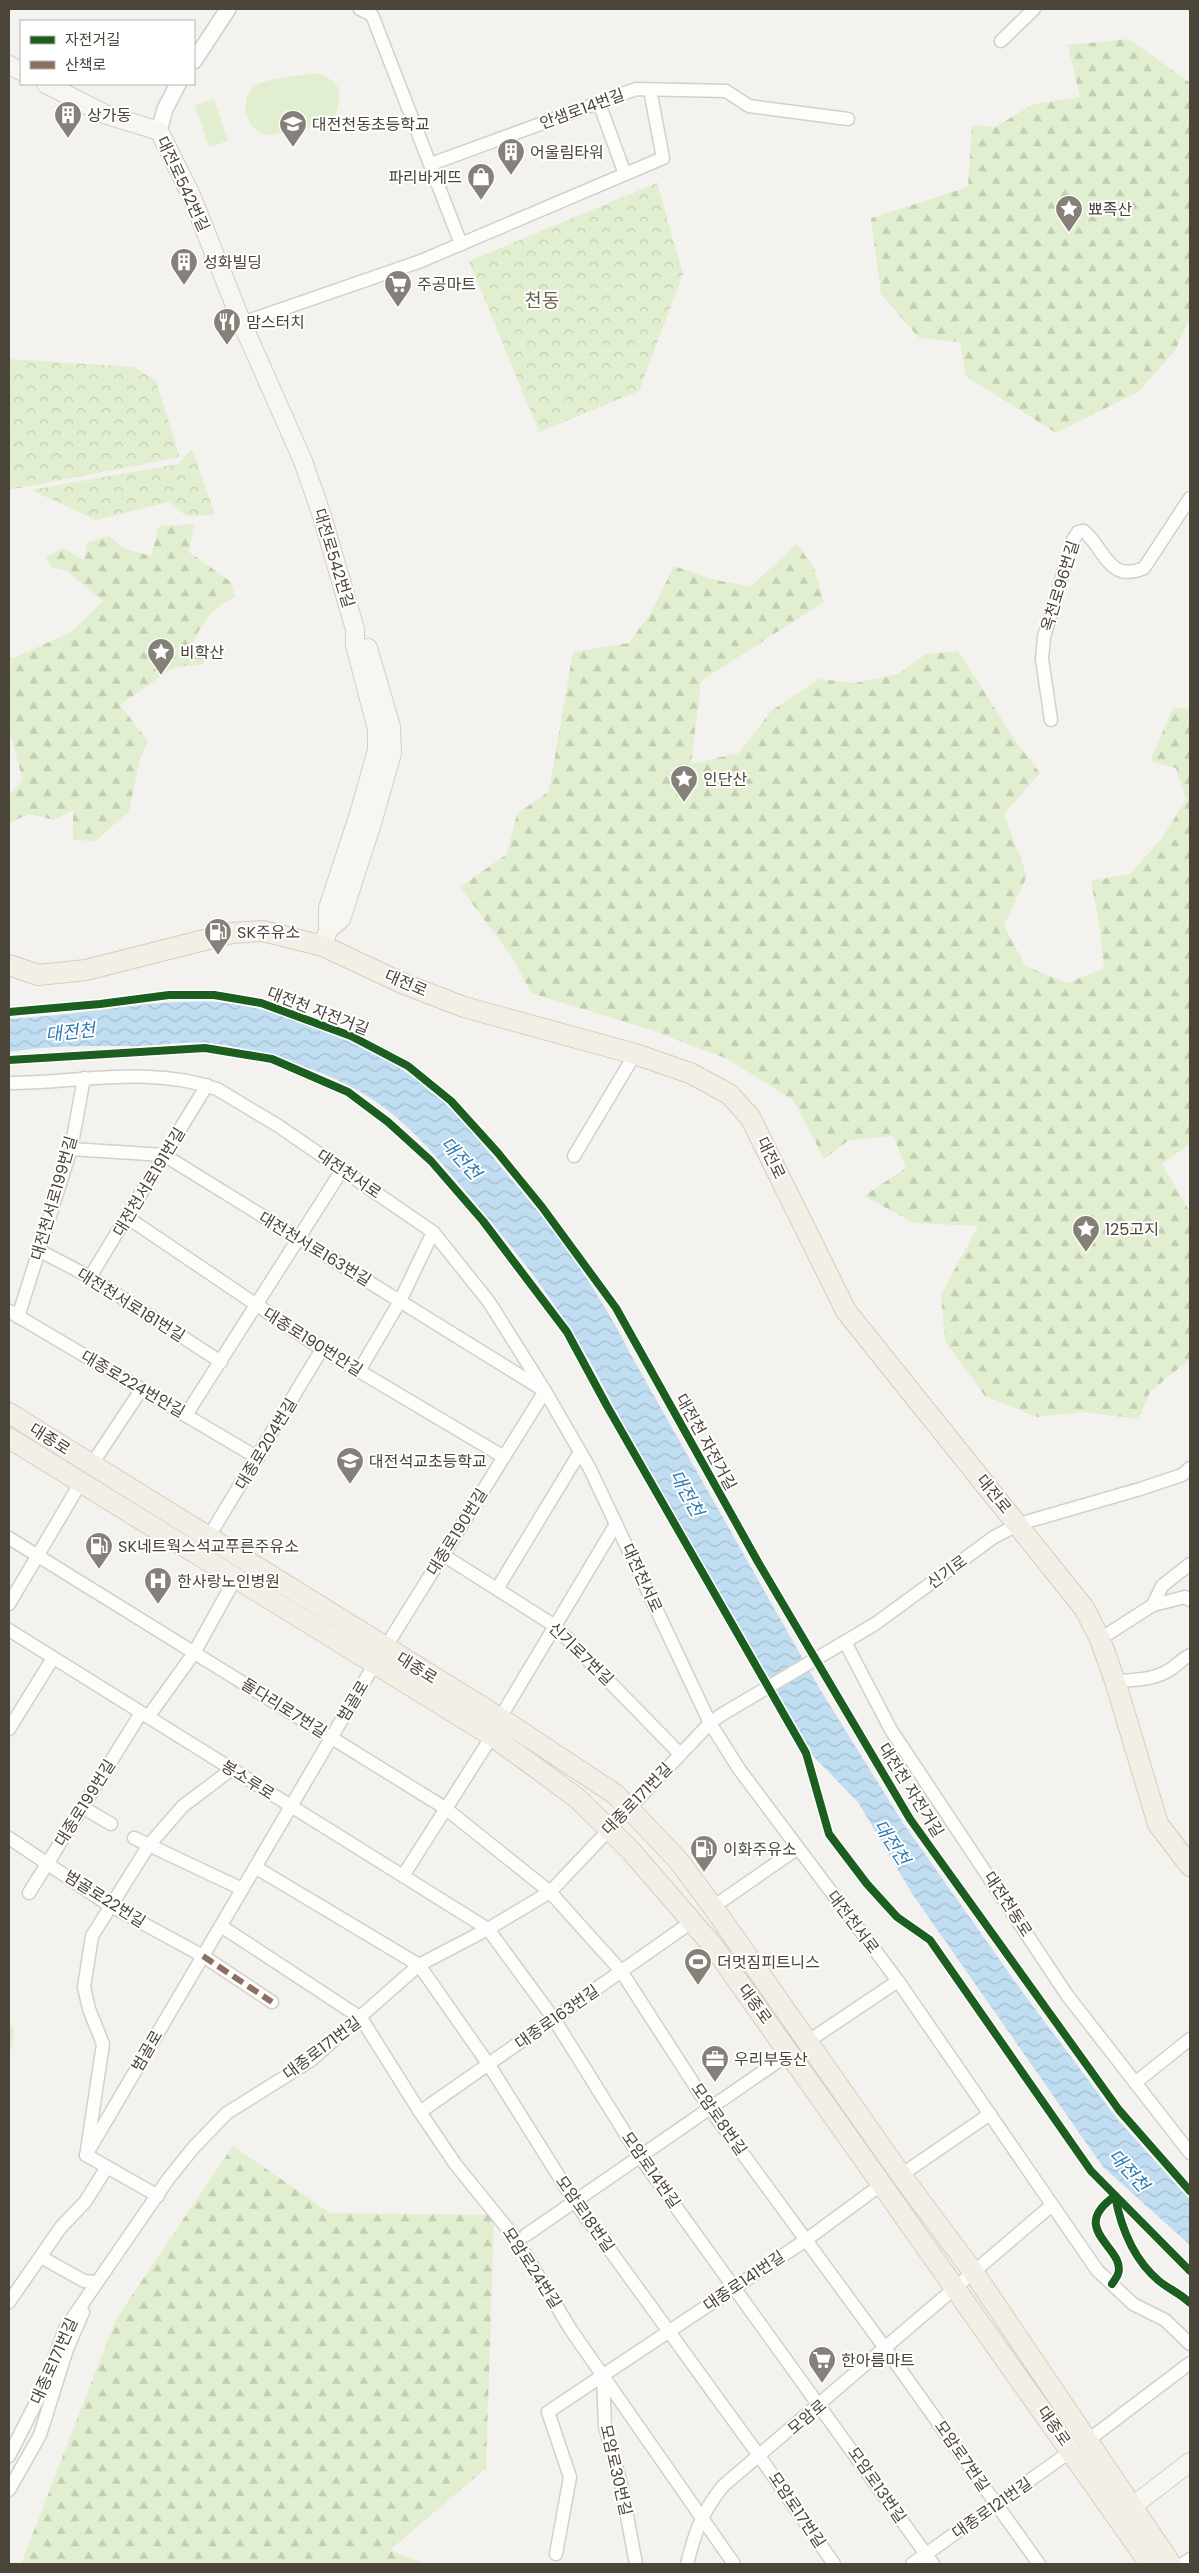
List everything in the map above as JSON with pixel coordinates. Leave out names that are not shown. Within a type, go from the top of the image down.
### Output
[{"type":"main road","name":"대전로542번길","points":[[48,85],[107,114],[159,131],[191,195],[242,323],[303,461],[322,516],[355,628],[367,645],[385,701],[391,727],[392,752],[373,820],[341,919],[326,938]]},
{"type":"main road","name":"대전로","points":[[9,966],[38,975],[86,970],[232,933],[263,932],[326,938],[404,984],[464,1007],[635,1054],[690,1073],[729,1094],[750,1117],[846,1311],[1019,1524],[1084,1608],[1100,1639],[1115,1681],[1158,1824],[1190,1866]]},
{"type":"main road","name":"대종로","points":[[9,1413],[385,1648],[496,1727],[578,1799],[609,1829],[692,1921],[790,2053],[957,2289],[1079,2446]]},
{"type":"main road","name":"대종로","points":[[9,1438],[374,1665],[496,1727],[615,1794],[678,1860],[901,2175],[974,2273],[1079,2446],[1124,2512],[1150,2564]]},
{"type":"main road","points":[[1124,2512],[1190,2462]]},
{"type":"main road","name":"대종로","points":[[1124,2512],[1171,2564]]},
{"type":"street","points":[[195,58],[228,9]]},
{"type":"street","points":[[360,9],[372,15],[461,244]]},
{"type":"street","points":[[1001,41],[1034,9]]},
{"type":"street","points":[[159,131],[165,109],[177,85]]},
{"type":"street","name":"안샘로14번길","points":[[431,164],[636,89],[726,91],[748,106],[848,119]]},
{"type":"street","points":[[242,323],[421,261],[664,158],[650,90]]},
{"type":"street","points":[[599,102],[625,174]]},
{"type":"street","name":"옥천로96번길","points":[[1051,720],[1042,659],[1044,637],[1073,540],[1078,532],[1084,531],[1089,536],[1111,566],[1123,574],[1132,574],[1144,568],[1190,498]]},
{"type":"street","points":[[574,1156],[635,1054]]},
{"type":"street","name":"대전천서로","points":[[9,1083],[52,1083],[84,1078],[161,1076],[191,1080],[207,1085],[277,1125],[433,1232],[489,1302],[545,1391],[590,1469],[710,1723],[739,1769],[898,1981],[1098,2270],[1133,2304],[1165,2320],[1190,2344]]},
{"type":"street","name":"대전천서로199번길","points":[[14,1314],[40,1251],[71,1149],[84,1078]]},
{"type":"street","name":"대전천서로191번길","points":[[90,1278],[207,1085]]},
{"type":"street","name":"대전천서로163번길","points":[[71,1149],[164,1155],[298,1240],[545,1391]]},
{"type":"street","points":[[186,1415],[342,1170]]},
{"type":"street","name":"대종로190번안길","points":[[128,1218],[322,1349],[504,1457]]},
{"type":"street","points":[[360,1371],[400,1301],[433,1232]]},
{"type":"street","name":"대전천서로181번길","points":[[40,1251],[90,1278],[221,1362]]},
{"type":"street","name":"대종로224번안길","points":[[14,1314],[258,1458]]},
{"type":"street","name":"대종로204번길","points":[[208,1538],[322,1349]]},
{"type":"street","points":[[92,1464],[141,1390]]},
{"type":"street","name":"대종로190번길","points":[[385,1648],[545,1391]]},
{"type":"street","points":[[497,1589],[580,1452]]},
{"type":"street","name":"신기로","points":[[721,1715],[875,1624],[994,1537],[1019,1524],[1140,1489],[1182,1475],[1190,1468]]},
{"type":"street","points":[[9,1604],[81,1482]]},
{"type":"street","points":[[403,1876],[496,1727],[616,1524]]},
{"type":"street","name":"돌다리로7번길","points":[[9,1538],[445,1808],[550,1892]]},
{"type":"street","name":"신기로7번길","points":[[443,1555],[555,1626],[680,1754]]},
{"type":"street","points":[[1153,1605],[1162,1586],[1190,1564]]},
{"type":"street","name":"대종로199번길","points":[[29,1892],[82,1806],[145,1715],[194,1652],[235,1579]]},
{"type":"street","points":[[1100,1639],[1153,1605],[1185,1597],[1190,1600]]},
{"type":"street","name":"봉소루로","points":[[9,1630],[488,1930]]},
{"type":"street","name":"대전천동로","points":[[845,1642],[891,1730],[1067,1995],[1190,2153]]},
{"type":"street","points":[[1115,1681],[1159,1676],[1171,1669],[1181,1659],[1190,1655]]},
{"type":"street","points":[[9,1729],[53,1658]]},
{"type":"street","name":"범골로","points":[[86,2155],[374,1665]]},
{"type":"street","name":"대종로171번길","points":[[9,2453],[44,2387],[65,2329],[96,2282],[194,2147],[227,2114],[310,2061],[419,1965],[488,1930],[550,1892],[628,1807],[710,1723],[721,1715]]},
{"type":"street","points":[[158,2196],[86,2155],[104,2044],[89,2009],[84,1987],[92,1936],[149,1844],[183,1806],[232,1769]]},
{"type":"street","points":[[82,1806],[111,1824]]},
{"type":"street","name":"범골로22번길","points":[[9,1838],[110,1905],[203,1956],[272,2002]]},
{"type":"street","points":[[134,1838],[242,1889]]},
{"type":"street","points":[[713,1907],[798,1848]]},
{"type":"street","points":[[256,1866],[419,1965]]},
{"type":"street","name":"모암로8번길","points":[[550,1892],[621,1971],[710,2109],[885,2348]]},
{"type":"street","name":"대종로163번길","points":[[420,2112],[489,2066],[692,1921]]},
{"type":"street","points":[[221,1926],[361,2018]]},
{"type":"street","name":"모암로14번길","points":[[488,1930],[554,2019],[640,2157],[821,2405]]},
{"type":"street","name":"모암로18번길","points":[[419,1965],[489,2066],[575,2202],[760,2456]]},
{"type":"street","points":[[808,2042],[898,1981]]},
{"type":"street","name":"모암로24번길","points":[[361,2018],[456,2165],[516,2239],[571,2330],[734,2564]]},
{"type":"street","points":[[1135,2083],[1190,2039]]},
{"type":"street","points":[[526,2235],[790,2053]]},
{"type":"street","points":[[901,2175],[990,2114]]},
{"type":"street","points":[[9,2302],[61,2227],[85,2202],[107,2167]]},
{"type":"street","name":"대종로141번길","points":[[556,2554],[570,2477],[548,2412],[806,2240],[882,2184]]},
{"type":"street","points":[[957,2289],[1052,2205]]},
{"type":"street","points":[[9,2490],[40,2435],[67,2349],[96,2282],[84,2281],[41,2256]]},
{"type":"street","name":"모암로","points":[[686,2564],[696,2528],[708,2504],[723,2486],[957,2289]]},
{"type":"street","points":[[1165,2320],[1190,2331]]},
{"type":"street","name":"모암로7번길","points":[[885,2348],[1039,2564]]},
{"type":"street","name":"대종로","points":[[1079,2446],[1190,2363]]},
{"type":"street","name":"모암로30번길","points":[[603,2376],[605,2426],[621,2484],[636,2564]]},
{"type":"street","name":"모암로13번길","points":[[821,2405],[929,2559]]},
{"type":"street","name":"대종로121번길","points":[[912,2564],[929,2559],[996,2505],[1079,2446]]},
{"type":"street","points":[[9,2453],[26,2460]]},
{"type":"street","name":"모암로17번길","points":[[760,2456],[834,2564]]},
{"type":"street","points":[[1183,2564],[1190,2559]]},
{"type":"green space","points":[[1129,39],[1190,83],[1190,317],[1175,351],[1138,392],[1056,433],[966,376],[960,342],[919,338],[881,294],[871,218],[968,187],[972,125],[995,127],[1034,104],[1080,97],[1068,45]]},
{"type":"green space","points":[[315,73],[324,76],[336,84],[340,95],[334,119],[272,135],[259,132],[253,127],[246,112],[247,96],[251,89],[258,84],[270,80]]},
{"type":"green space","points":[[214,99],[228,141],[209,147],[195,105]]},
{"type":"green space","points":[[657,183],[683,274],[639,391],[539,432],[469,261]]},
{"type":"green space","points":[[9,359],[134,367],[156,381],[180,457],[9,490]]},
{"type":"green space","points":[[192,449],[215,515],[186,516],[169,502],[96,520],[31,490],[178,464]]},
{"type":"green space","points":[[194,524],[189,552],[231,582],[235,597],[214,611],[195,638],[192,646],[210,657],[201,665],[174,667],[120,705],[148,741],[140,758],[129,811],[96,841],[73,840],[73,810],[54,820],[29,814],[9,823],[9,795],[23,780],[9,730],[9,658],[14,658],[71,632],[103,601],[65,570],[51,567],[46,557],[64,548],[84,560],[87,542],[109,536],[123,548],[151,556],[159,526]]},
{"type":"green space","points":[[797,544],[814,568],[824,602],[701,681],[691,764],[739,753],[771,711],[819,679],[855,683],[898,674],[926,654],[958,651],[1017,743],[1040,773],[1004,814],[1027,876],[1004,925],[1025,966],[1068,983],[1104,968],[1100,930],[1091,881],[1130,874],[1162,838],[1186,800],[1176,768],[1150,761],[1173,708],[1190,709],[1190,1144],[1162,1164],[1190,1212],[1190,1359],[1150,1392],[1139,1419],[1083,1412],[1037,1417],[985,1396],[945,1341],[941,1295],[978,1226],[914,1223],[864,1196],[906,1168],[893,1136],[849,1140],[824,1159],[794,1101],[728,1059],[651,1030],[531,993],[514,960],[460,887],[507,854],[517,814],[549,791],[573,652],[629,643],[652,611],[674,566],[712,579],[750,587]]},
{"type":"green space","points":[[9,2023],[14,2027],[12,2048],[9,2049]]},
{"type":"green space","points":[[233,2146],[330,2213],[494,2215],[486,2468],[390,2550],[426,2564],[21,2564],[116,2319]]},
{"type":"water","name":"대전천","points":[[175,1002],[217,1002],[278,1014],[310,1024],[372,1052],[401,1069],[450,1108],[529,1201],[578,1265],[620,1333],[821,1691],[903,1823],[1021,1990],[1118,2120],[1190,2200],[1190,2245],[1103,2167],[913,1895],[858,1802],[806,1749],[572,1331],[540,1284],[505,1239],[421,1140],[391,1113],[358,1091],[317,1071],[247,1049],[225,1045],[188,1043],[144,1046],[56,1047],[9,1052],[9,1019]]},
{"type":"marked path","points":[[203,1956],[272,2002]]},
{"type":"cycle path","name":"대전천 자전거길","points":[[9,1012],[100,1004],[169,995],[214,995],[261,1003],[351,1036],[408,1066],[451,1101],[498,1153],[542,1207],[616,1308],[758,1562],[910,1819],[1119,2110],[1190,2191]]},
{"type":"cycle path","points":[[9,1060],[205,1048],[272,1059],[348,1092],[388,1122],[431,1161],[483,1221],[567,1332],[607,1406],[806,1753],[829,1834],[867,1884],[897,1917],[930,1940],[1091,2171],[1190,2271]]},
{"type":"cycle path","points":[[1112,2284],[1118,2274],[1118,2265],[1097,2229],[1096,2219],[1101,2208],[1115,2196],[1125,2231],[1142,2263],[1159,2281],[1190,2303]]},
{"type":"place","name":"상가동","points":[[68,139]]},
{"type":"place","name":"대전천동초등학교","points":[[293,148]]},
{"type":"place","name":"어울림타워","points":[[511,176]]},
{"type":"place","name":"파리바게뜨","points":[[481,201]]},
{"type":"place","name":"뾰족산","points":[[1069,233]]},
{"type":"place","name":"성화빌딩","points":[[184,286]]},
{"type":"place","name":"주공마트","points":[[398,308]]},
{"type":"place","name":"맘스터치","points":[[227,346]]},
{"type":"place","name":"비학산","points":[[161,676]]},
{"type":"place","name":"인단산","points":[[684,803]]},
{"type":"place","name":"SK주유소","points":[[218,956]]},
{"type":"place","name":"125고지","points":[[1086,1253]]},
{"type":"place","name":"대전석교초등학교","points":[[350,1485]]},
{"type":"place","name":"SK네트웍스석교푸른주유소","points":[[99,1570]]},
{"type":"place","name":"한사랑노인병원","points":[[158,1605]]},
{"type":"place","name":"이화주유소","points":[[704,1873]]},
{"type":"place","name":"더멋짐피트니스","points":[[698,1986]]},
{"type":"place","name":"우리부동산","points":[[715,2083]]},
{"type":"place","name":"한아름마트","points":[[822,2384]]},
{"type":"district","name":"천동","points":[[542,300]]}]
